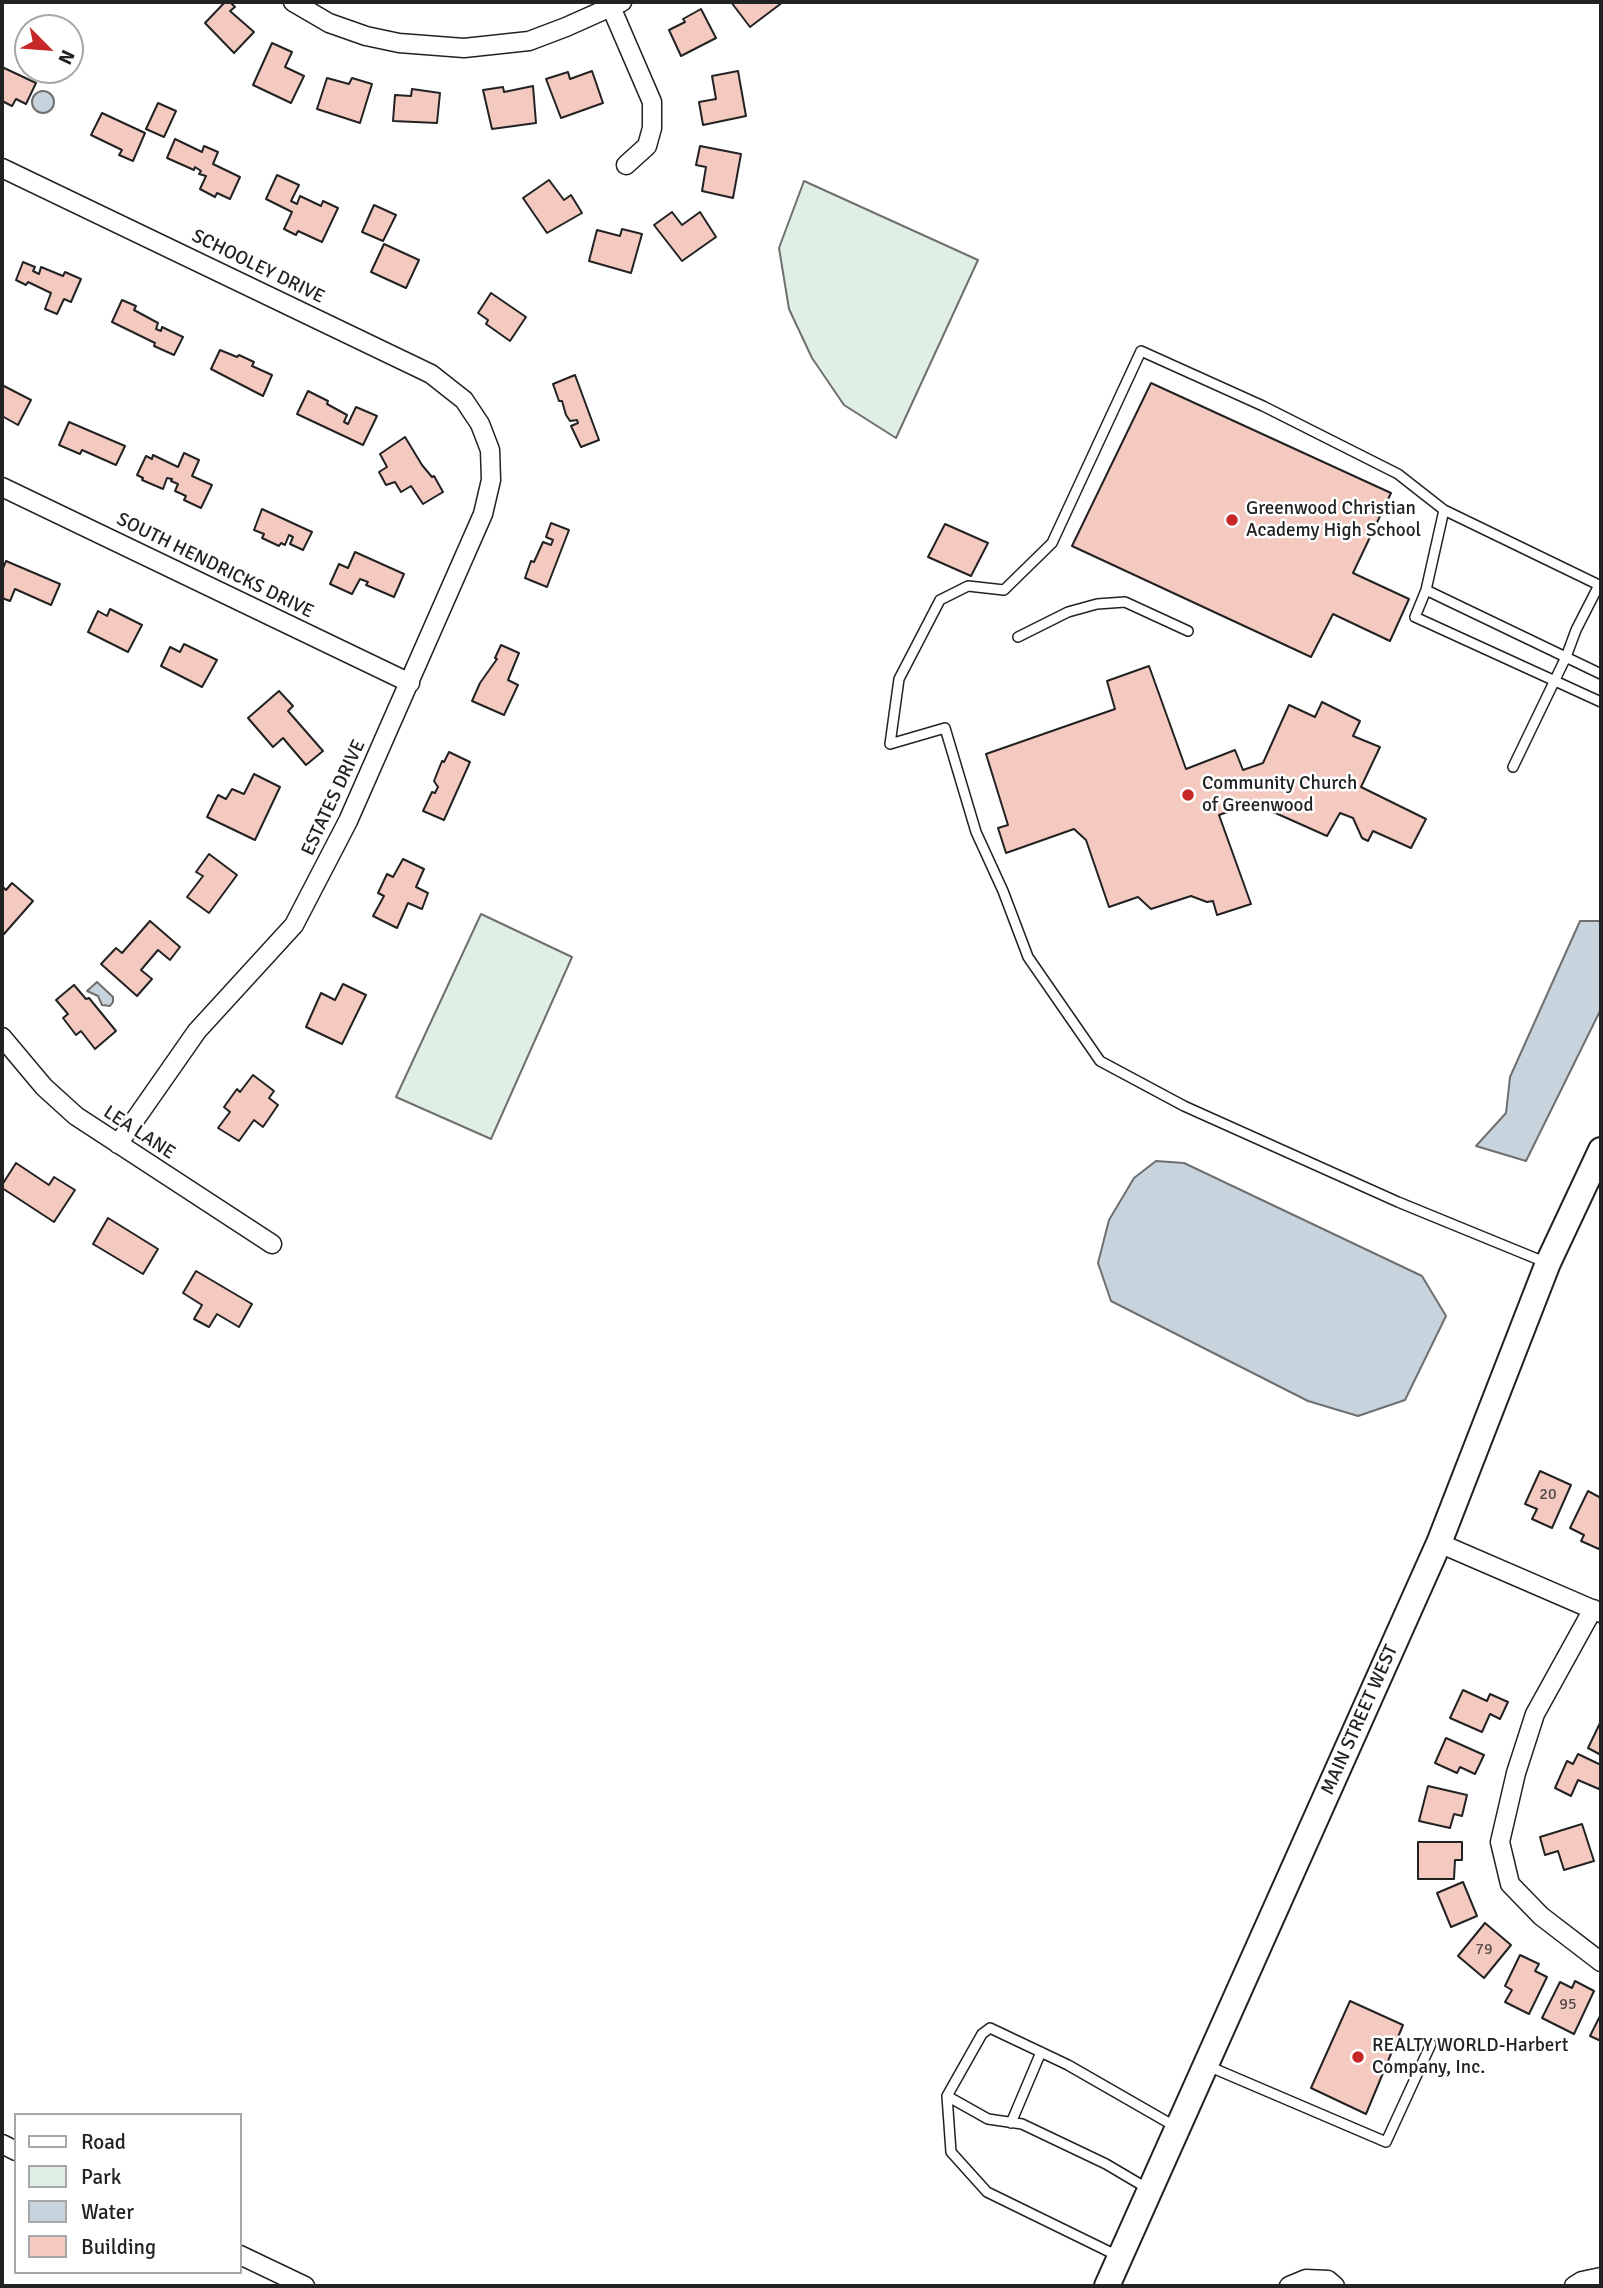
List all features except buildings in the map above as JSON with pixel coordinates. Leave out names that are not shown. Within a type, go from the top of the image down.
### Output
[{"type":"main road","name":"MAIN STREET WEST","points":[[1107,2286],[1439,1543],[1548,1263],[1601,1150]]},
{"type":"street","points":[[293,2],[317,17],[366,36],[399,43],[464,48],[529,41],[616,4],[652,102],[652,128],[647,146],[626,165]]},
{"type":"street","name":"SCHOOLEY DRIVE","points":[[2,168],[424,370],[464,400],[480,424]]},
{"type":"street","name":"ESTATES DRIVE","points":[[118,1144],[197,1031],[294,925],[348,821],[478,525],[489,491],[492,470],[490,450],[480,424]]},
{"type":"street","name":"SOUTH HENDRICKS DRIVE","points":[[2,487],[410,683]]},
{"type":"street","name":"LEA LANE","points":[[2,1037],[59,1102],[118,1144],[272,1244]]},
{"type":"street","points":[[1439,1543],[1597,1611],[1535,1714],[1516,1773],[1500,1842],[1510,1884],[1541,1916],[1601,1962]]},
{"type":"street","points":[[242,2256],[306,2286]]},
{"type":"street","points":[[1574,2286],[1582,2281],[1601,2277]]},
{"type":"street","points":[[1289,2286],[1306,2279],[1328,2280],[1335,2286]]},
{"type":"lane","points":[[1513,767],[1555,681],[1576,630],[1600,586],[1444,510],[1398,474],[1263,406],[1141,351],[1052,543],[1004,590],[968,586],[940,600],[899,679],[890,744],[945,727],[976,832],[1003,891],[1028,957],[1100,1061],[1197,1112],[1398,1202],[1548,1263]]},
{"type":"lane","points":[[1444,510],[1426,590],[1415,617],[1601,702]]},
{"type":"lane","points":[[1426,590],[1601,674]]},
{"type":"lane","points":[[1018,637],[1068,612],[1097,604],[1125,601],[1188,631]]},
{"type":"lane","points":[[1120,2257],[987,2192],[951,2152],[947,2096],[982,2034],[990,2028],[1068,2065],[1178,2128]]},
{"type":"lane","points":[[1206,2065],[1386,2142],[1431,2044]]},
{"type":"lane","points":[[1011,2123],[1041,2052]]},
{"type":"lane","points":[[947,2096],[988,2119],[1022,2124],[1094,2158],[1150,2190]]},
{"type":"green space","points":[[804,181],[978,260],[896,438],[844,405],[812,358],[789,309],[779,248]]},
{"type":"green space","points":[[481,914],[572,957],[491,1139],[396,1097]]},
{"type":"water","points":[[43,91],[51,94],[54,102],[51,110],[43,113],[35,110],[32,102],[35,94]]},
{"type":"water","points":[[1580,921],[1601,921],[1601,1009],[1526,1161],[1476,1146],[1506,1113],[1510,1077]]},
{"type":"water","points":[[97,982],[113,997],[110,1006],[102,1005],[98,996],[87,991]]},
{"type":"water","points":[[1156,1161],[1184,1163],[1422,1276],[1446,1316],[1405,1400],[1358,1416],[1308,1401],[1111,1301],[1098,1263],[1109,1220],[1134,1178]]},
{"type":"place","name":"Greenwood Christian Academy High School","points":[[1232,520]]},
{"type":"place","name":"Community Church of Greenwood","points":[[1188,795]]},
{"type":"place","name":"REALTY WORLD-Harbert Company, Inc.","points":[[1358,2057]]}]
